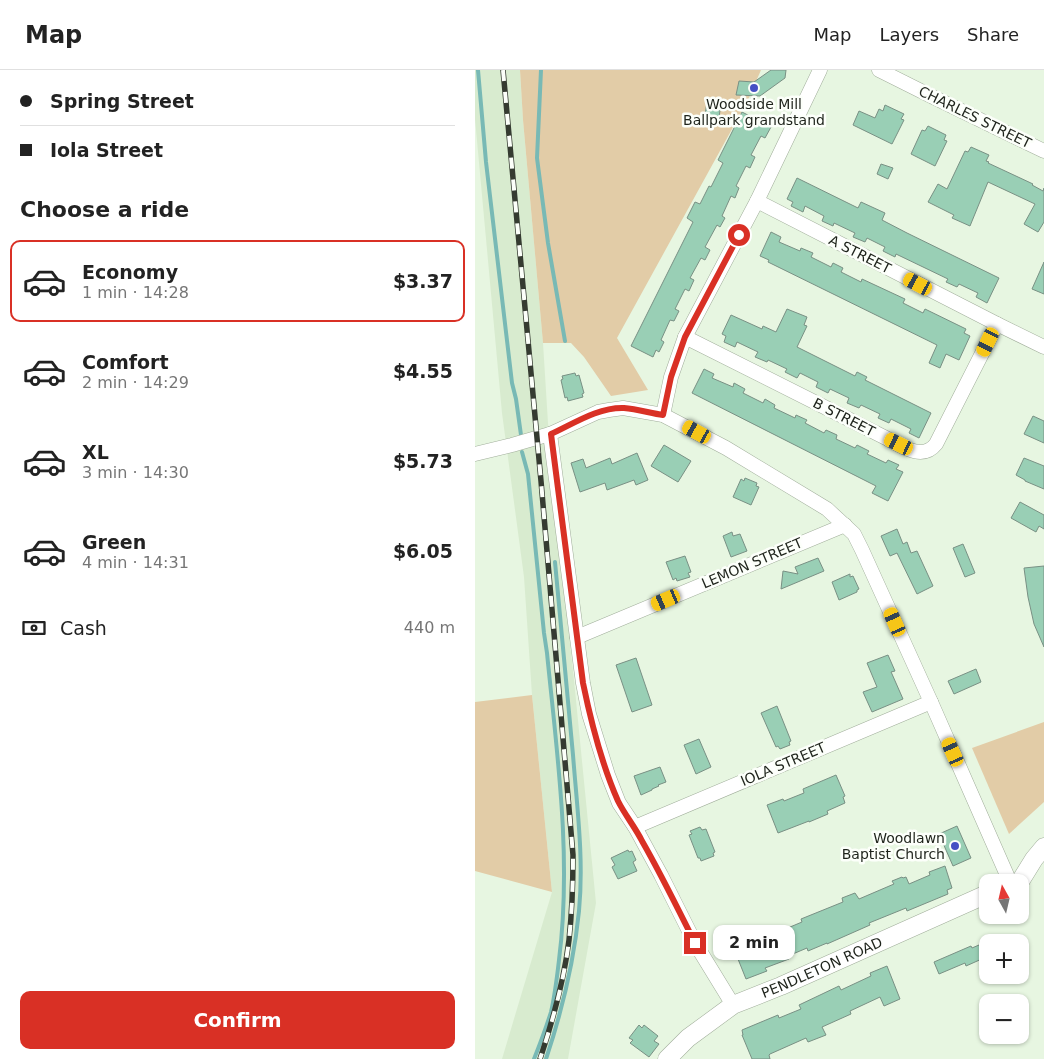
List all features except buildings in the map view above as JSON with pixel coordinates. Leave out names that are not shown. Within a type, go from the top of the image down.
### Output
[{"type":"street","points":[[663,415],[671,377],[685,337],[757,201],[820,70]]},
{"type":"street","name":"CHARLES STREET","points":[[879,70],[1044,151]]},
{"type":"street","name":"A STREET","points":[[757,201],[1044,348]]},
{"type":"street","name":"B STREET","points":[[685,337],[884,437],[915,452],[922,452],[928,451],[936,444],[997,324]]},
{"type":"street","points":[[475,454],[551,434],[598,412],[623,408],[663,415],[726,448],[827,509],[854,534],[863,550],[1011,874]]},
{"type":"street","points":[[551,434],[583,683],[589,714],[613,788],[623,809],[661,875],[695,943],[733,1005]]},
{"type":"street","name":"LEMON STREET","points":[[577,637],[845,525]]},
{"type":"street","name":"IOLA STREET","points":[[635,827],[931,702]]},
{"type":"street","points":[[1022,874],[1044,847]]},
{"type":"street","points":[[1029,877],[1044,871]]},
{"type":"street","name":"PENDLETON ROAD","points":[[667,1059],[688,1038],[733,1005],[781,986],[979,898]]},
{"type":"shaded area","points":[[475,70],[520,70],[543,343],[550,455],[596,903],[568,1059],[502,1059],[552,892],[532,695],[524,577],[502,413],[475,119]]},
{"type":"shaded area","points":[[520,70],[761,70],[748,100],[617,338],[648,390],[611,396],[584,357],[571,343],[543,343]]},
{"type":"shaded area","points":[[532,695],[552,892],[475,871],[475,702]]},
{"type":"shaded area","points":[[1044,722],[1044,802],[1009,834],[972,748]]},
{"type":"waterway","points":[[478,70],[486,162],[512,383],[521,435]]},
{"type":"waterway","points":[[541,70],[537,158],[548,243],[565,341]]},
{"type":"waterway","points":[[522,452],[528,474],[559,768],[564,845],[563,922],[556,986],[551,1012],[534,1059]]},
{"type":"waterway","points":[[546,1059],[571,967],[577,930],[581,872],[578,814],[555,562]]},
{"type":"railway","points":[[503,70],[573,855],[572,908],[567,955],[557,1000],[540,1059]]},
{"type":"place","name":"Woodside Mill Ballpark grandstand","points":[[754,88]]},
{"type":"place","name":"Woodlawn Baptist Church","points":[[955,846]]},
{"type":"route","points":[[695,943],[635,827],[619,804],[589,714],[583,683],[551,434],[598,412],[609,410],[623,408],[663,415],[676,359],[685,337],[739,235]]}]
